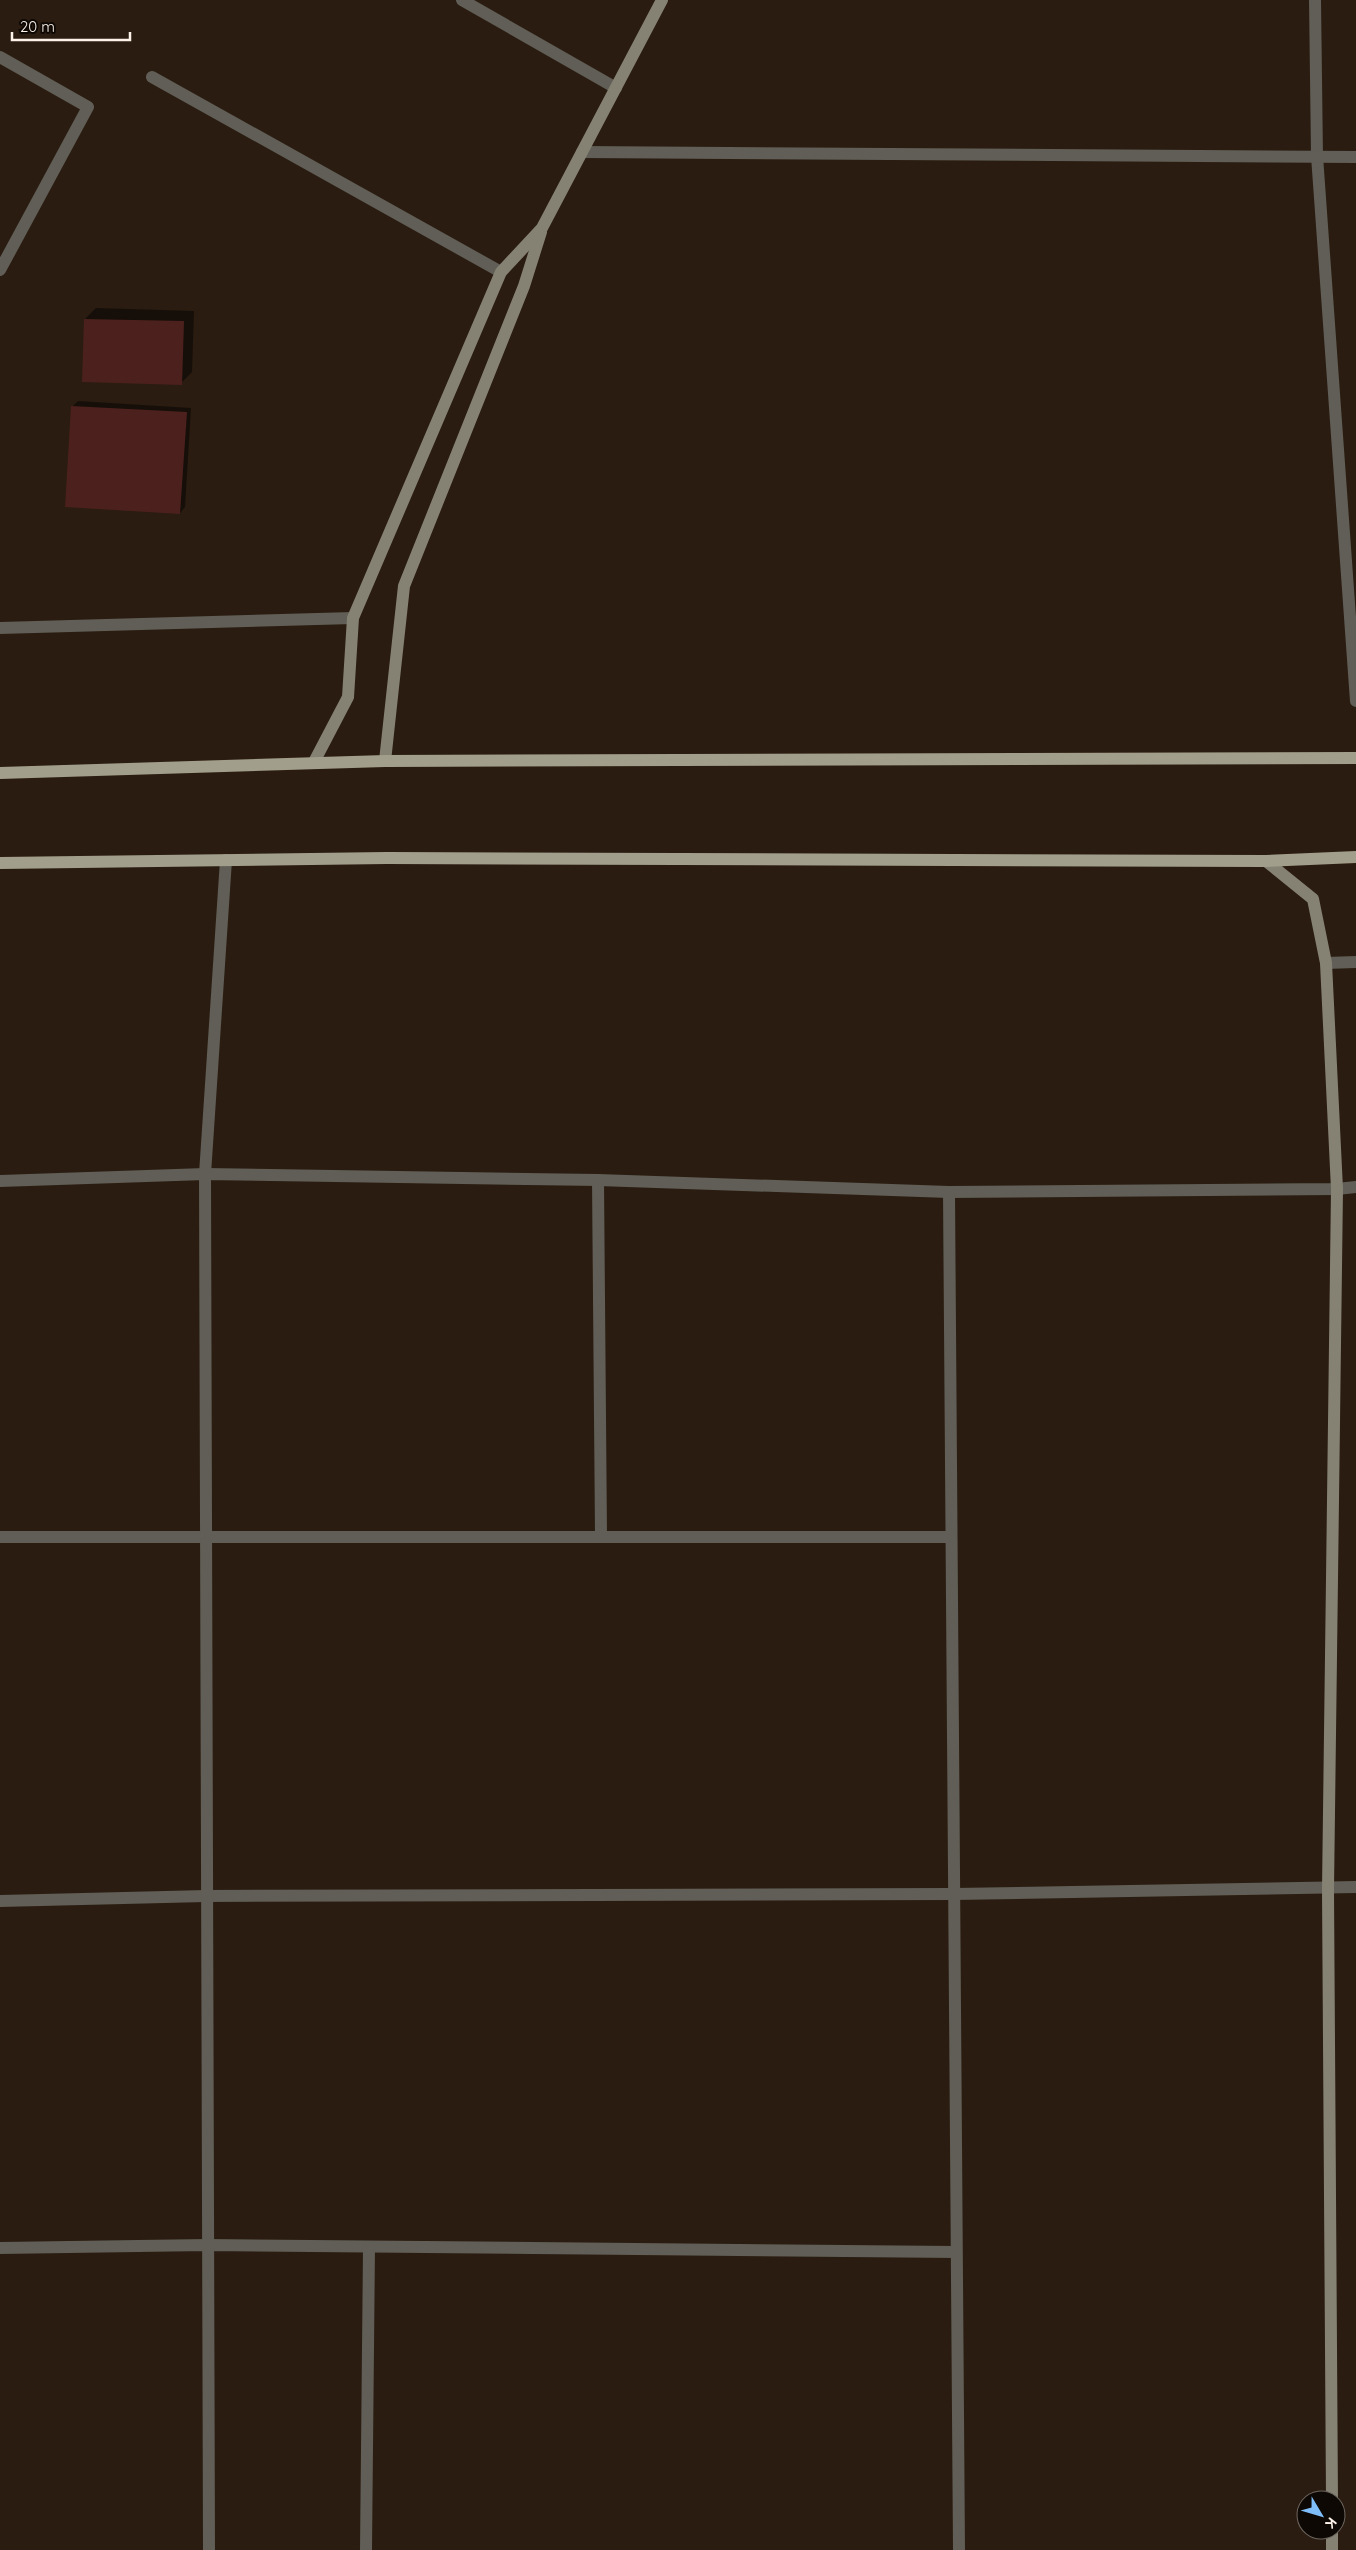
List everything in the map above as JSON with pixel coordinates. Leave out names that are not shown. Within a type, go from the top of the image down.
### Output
[{"type":"main road","points":[[0,773],[385,761],[1356,758]]},
{"type":"main road","points":[[0,863],[407,858],[1266,861],[1356,857]]},
{"type":"street","points":[[462,0],[616,88]]},
{"type":"street","points":[[385,761],[404,586],[524,286],[542,228],[662,0]]},
{"type":"street","points":[[1315,0],[1317,156],[1356,701]]},
{"type":"street","points":[[0,57],[88,107],[0,270]]},
{"type":"street","points":[[152,77],[501,272]]},
{"type":"street","points":[[582,152],[1356,156]]},
{"type":"street","points":[[314,762],[348,697],[354,618],[501,272],[542,228]]},
{"type":"street","points":[[0,628],[354,618]]},
{"type":"street","points":[[209,2550],[205,1174],[226,860]]},
{"type":"street","points":[[1266,861],[1313,899],[1326,963],[1337,1189],[1328,1890],[1332,2490]]},
{"type":"street","points":[[1326,963],[1356,962]]},
{"type":"street","points":[[0,1181],[205,1174],[598,1180],[949,1192],[1337,1189],[1356,1187]]},
{"type":"street","points":[[598,1180],[601,1536]]},
{"type":"street","points":[[949,1192],[959,2550]]},
{"type":"street","points":[[0,1537],[951,1537]]},
{"type":"street","points":[[0,1901],[206,1896],[954,1894],[1328,1890],[1356,1888]]},
{"type":"street","points":[[0,2248],[207,2245],[956,2252]]},
{"type":"street","points":[[366,2550],[369,2246]]},
{"type":"building","points":[[84,319],[184,321],[182,385],[82,382]]},
{"type":"building","points":[[71,406],[187,412],[180,514],[65,507]]}]
